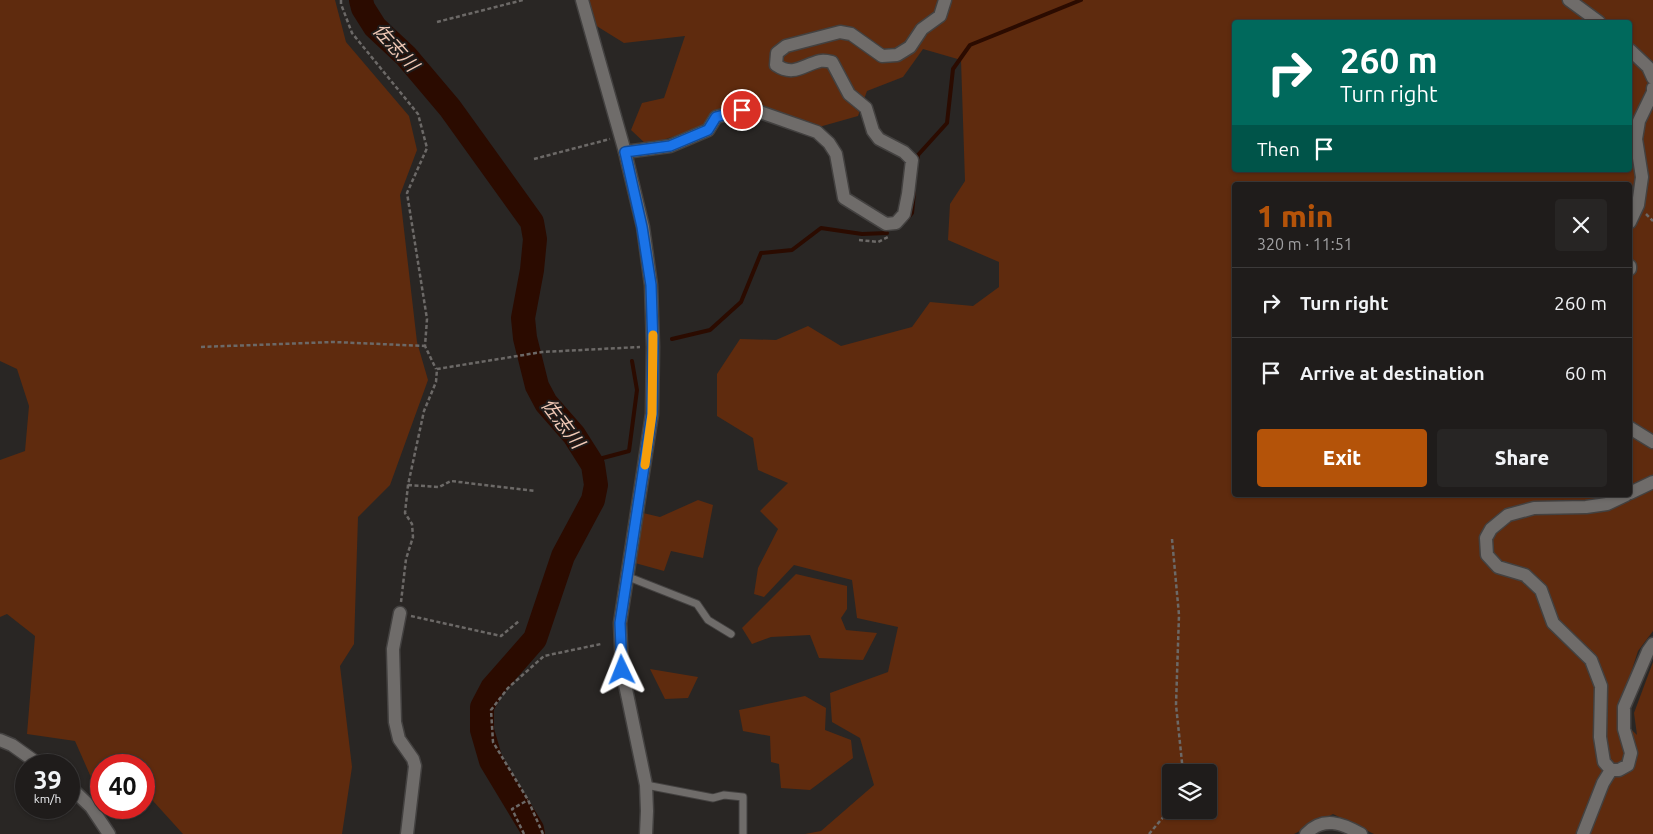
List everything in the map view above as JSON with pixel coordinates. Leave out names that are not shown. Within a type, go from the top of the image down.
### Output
[{"type":"street","points":[[582,0],[625,152],[642,227],[651,285],[653,347],[652,414],[620,623],[622,670],[646,785],[648,811],[646,834]]},
{"type":"street","points":[[625,152],[670,146],[708,130],[716,117],[742,110],[757,111],[817,132],[829,143],[836,154],[844,198],[886,224],[896,223],[904,214],[912,160],[904,152],[879,139],[872,131],[866,108],[849,94],[832,62],[822,60],[798,70],[784,70],[776,65],[777,53],[786,46],[840,32],[851,34],[882,56],[897,55],[910,47],[922,29],[940,16],[945,0]]},
{"type":"street","points":[[1569,0],[1596,20]]},
{"type":"street","points":[[1632,52],[1648,67],[1653,78]]},
{"type":"street","points":[[1632,218],[1638,205],[1642,177],[1636,140],[1639,121],[1653,92],[1653,88]]},
{"type":"street","points":[[1632,429],[1653,442]]},
{"type":"street","points":[[1632,492],[1653,482]]},
{"type":"street","points":[[1622,497],[1607,504],[1586,507],[1534,508],[1508,515],[1491,528],[1486,538],[1487,555],[1498,567],[1526,575],[1541,590],[1553,623],[1591,660],[1601,686],[1600,737],[1604,762],[1611,770],[1619,770],[1628,766],[1631,753],[1624,729],[1624,707],[1648,651],[1653,644]]},
{"type":"street","points":[[400,613],[393,649],[395,722],[400,739],[413,759],[415,766],[407,834]]},
{"type":"street","points":[[0,740],[12,745],[25,754]]},
{"type":"street","points":[[1583,834],[1603,783],[1611,770]]},
{"type":"street","points":[[80,796],[91,806],[108,834]]},
{"type":"street","points":[[1306,834],[1312,828],[1329,822],[1346,826],[1361,834]]},
{"type":"lane","points":[[626,576],[697,604],[708,620],[731,634]]},
{"type":"lane","points":[[646,785],[713,798],[724,795],[743,797],[743,834]]},
{"type":"path","points":[[341,0],[352,34],[418,114],[427,148],[407,193],[427,319],[425,346],[437,369],[436,382],[424,411],[408,485],[406,513],[412,524],[413,537],[406,559],[400,613],[500,636],[519,621]]},
{"type":"path","points":[[437,22],[523,0]]},
{"type":"path","points":[[534,159],[621,136]]},
{"type":"path","points":[[202,347],[334,342],[425,346]]},
{"type":"path","points":[[437,369],[542,352],[653,347]]},
{"type":"path","points":[[408,485],[439,487],[451,481],[535,491]]},
{"type":"path","points":[[1172,539],[1179,615],[1176,705],[1182,764]]},
{"type":"path","points":[[544,834],[528,800],[493,742],[492,710],[508,688],[544,656],[602,644]]},
{"type":"path","points":[[524,834],[512,809],[528,800]]},
{"type":"path","points":[[1149,834],[1162,819]]},
{"type":"shaded area","points":[[0,0],[335,0],[346,42],[409,116],[417,150],[400,195],[417,342],[428,380],[390,485],[358,517],[354,644],[340,666],[352,767],[342,834],[183,834],[155,803],[155,754],[90,754],[90,775],[75,741],[27,734],[35,636],[7,614],[0,617],[0,460],[25,451],[29,406],[17,369],[0,361]]},
{"type":"shaded area","points":[[589,0],[1653,0],[1653,631],[1638,651],[1617,716],[1637,735],[1634,713],[1653,662],[1653,834],[1374,834],[1333,814],[1294,834],[805,834],[821,831],[874,785],[860,738],[832,722],[830,693],[888,672],[898,627],[857,618],[852,580],[794,565],[764,597],[754,594],[758,568],[778,529],[760,511],[788,483],[758,470],[753,438],[717,416],[717,374],[740,339],[776,340],[808,326],[841,346],[912,327],[930,302],[973,306],[999,287],[999,262],[948,240],[950,204],[965,181],[961,60],[923,49],[903,77],[867,91],[858,116],[819,127],[754,103],[713,112],[703,127],[647,145],[631,130],[642,103],[664,98],[685,36],[624,43],[595,25]]},
{"type":"shaded area","points":[[698,500],[713,505],[703,558],[671,551],[664,571],[635,563],[643,513],[660,517]]},
{"type":"shaded area","points":[[796,574],[847,586],[847,609],[841,618],[846,630],[877,633],[863,660],[819,658],[810,635],[771,637],[752,644],[742,628]]},
{"type":"shaded area","points":[[650,669],[698,677],[688,698],[665,699]]},
{"type":"shaded area","points":[[805,696],[826,708],[825,730],[851,740],[853,758],[810,790],[781,788],[779,764],[771,762],[770,736],[743,731],[739,710]]},
{"type":"waterway","name":"佐志川","points":[[361,0],[363,8],[375,27],[406,56],[450,108],[532,222],[535,239],[532,270],[523,318],[525,338],[537,386],[546,403],[574,435],[593,465],[596,485],[593,500],[563,556],[535,639],[492,688],[482,707],[482,730],[491,761],[532,829],[533,834]]},
{"type":"waterway","points":[[917,161],[918,155],[947,123],[953,69],[970,45],[1081,0]]},
{"type":"waterway","points":[[907,219],[912,213],[914,192]]},
{"type":"waterway","points":[[672,339],[710,330],[741,302],[761,253],[792,250],[821,228],[862,234],[887,233]]},
{"type":"waterway","points":[[593,465],[599,459],[629,451],[637,390],[632,361]]},
{"type":"slow traffic","points":[[645,465],[652,414],[653,335]]},
{"type":"route","points":[[622,670],[620,623],[652,414],[653,347],[651,285],[642,227],[625,152],[670,146],[708,130],[716,117],[742,110]]}]
